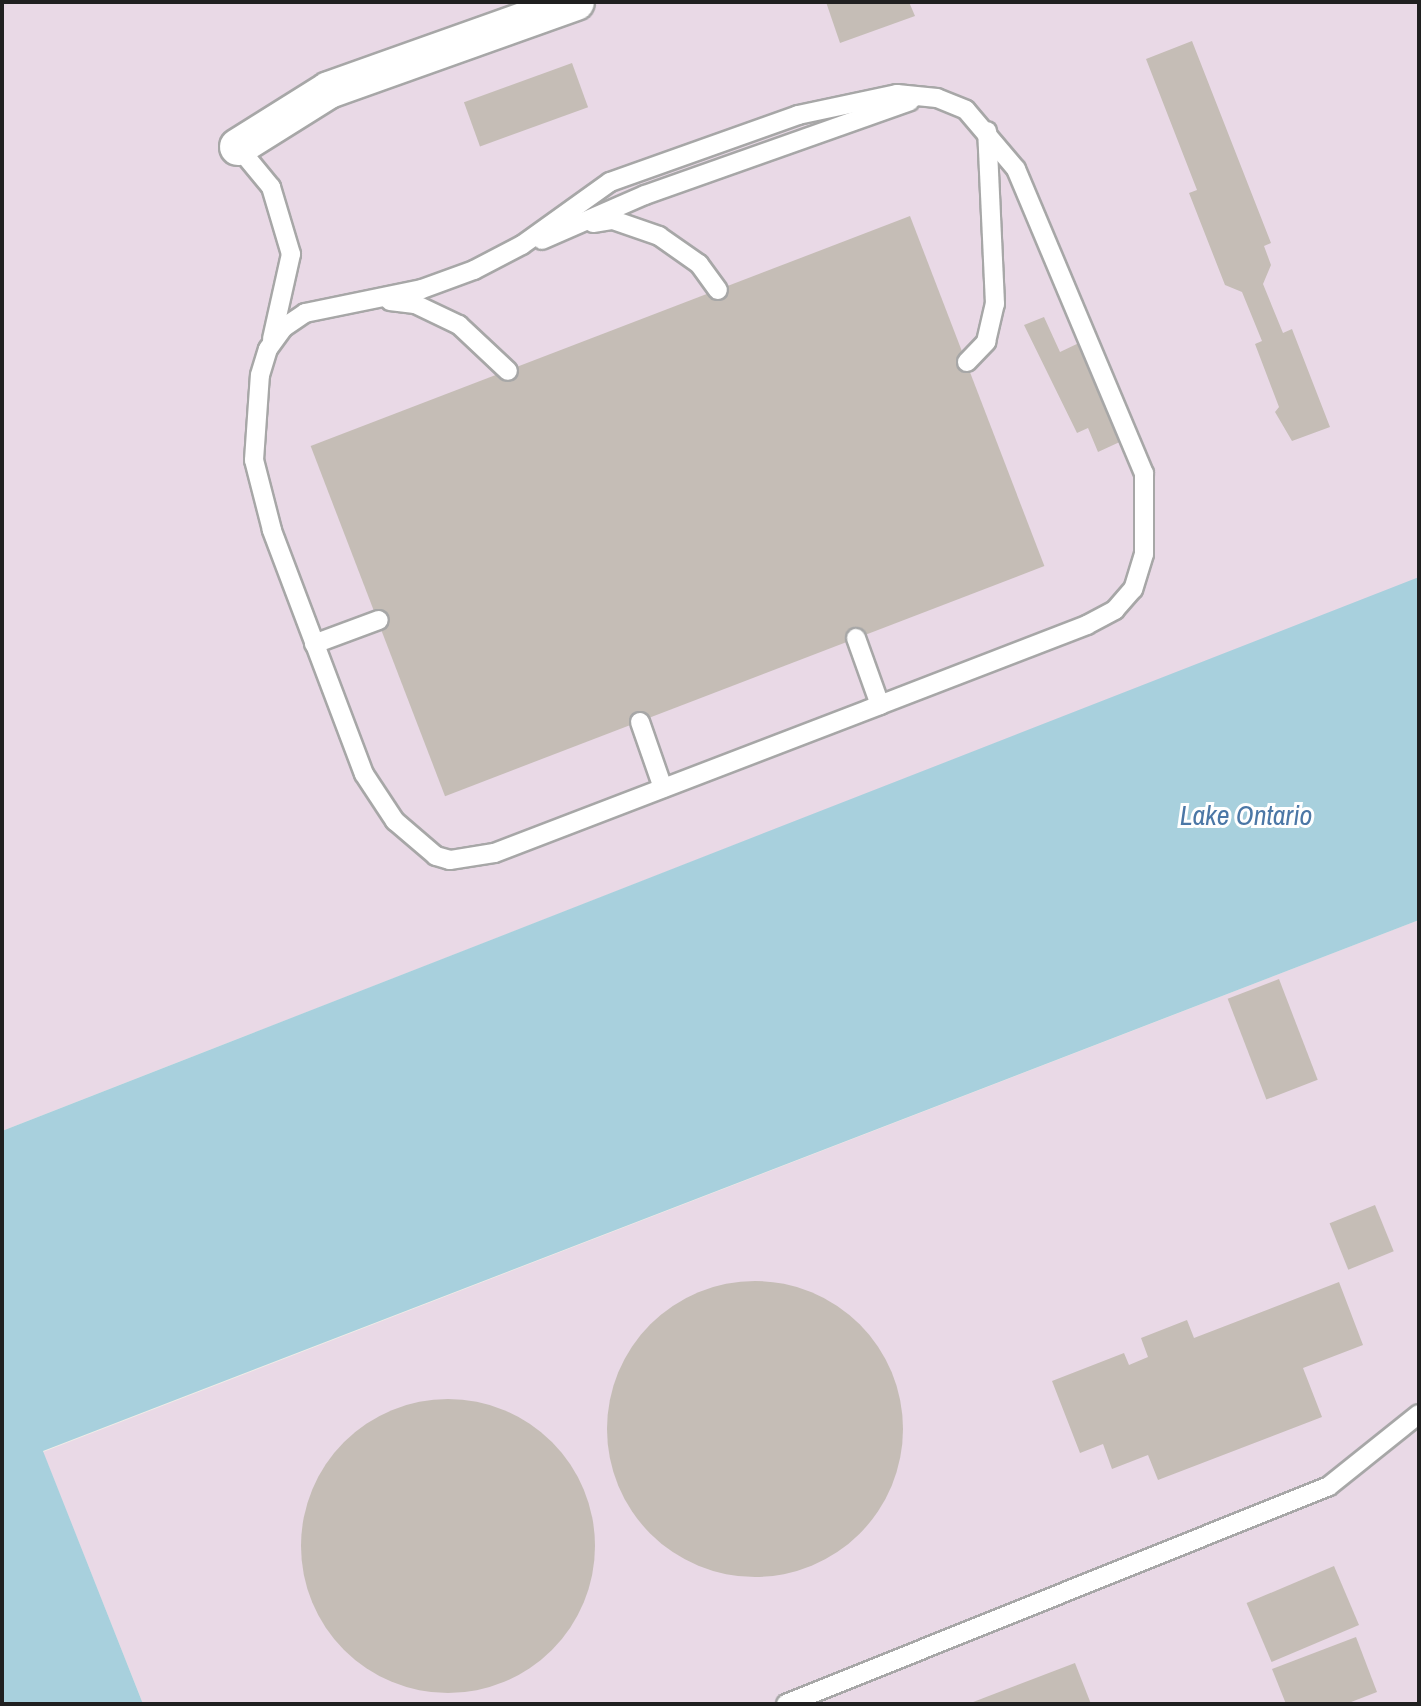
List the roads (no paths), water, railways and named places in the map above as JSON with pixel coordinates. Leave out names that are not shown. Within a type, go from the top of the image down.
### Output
[{"type":"street","points":[[238,147],[329,90],[576,2]]},
{"type":"lane","points":[[238,147],[271,187],[291,254],[283,307],[260,375],[254,460],[272,530],[364,774],[395,821],[436,856],[450,860],[494,853],[880,705],[1115,610],[1133,589],[1144,554],[1144,473],[1016,169],[987,131],[966,110],[937,98],[874,96],[798,115],[636,172],[585,196],[522,245],[474,270]]},
{"type":"lane","points":[[268,349],[283,328],[305,313],[422,289],[574,226],[843,122],[937,98]]},
{"type":"lane","points":[[967,362],[986,342],[995,304],[987,131]]},
{"type":"lane","points":[[574,226],[613,220],[659,236],[699,264],[718,290]]},
{"type":"lane","points":[[353,301],[394,301],[437,313],[477,338],[508,371]]},
{"type":"lane","points":[[314,644],[379,620]]},
{"type":"lane","points":[[856,638],[880,705]]},
{"type":"lane","points":[[640,722],[663,788]]},
{"type":"lane","points":[[786,1704],[1329,1486],[1419,1414]]},
{"type":"water","name":"Lake Ontario","points":[[1419,577],[1419,920],[43,1451],[143,1704],[2,1704],[2,1131]]}]
